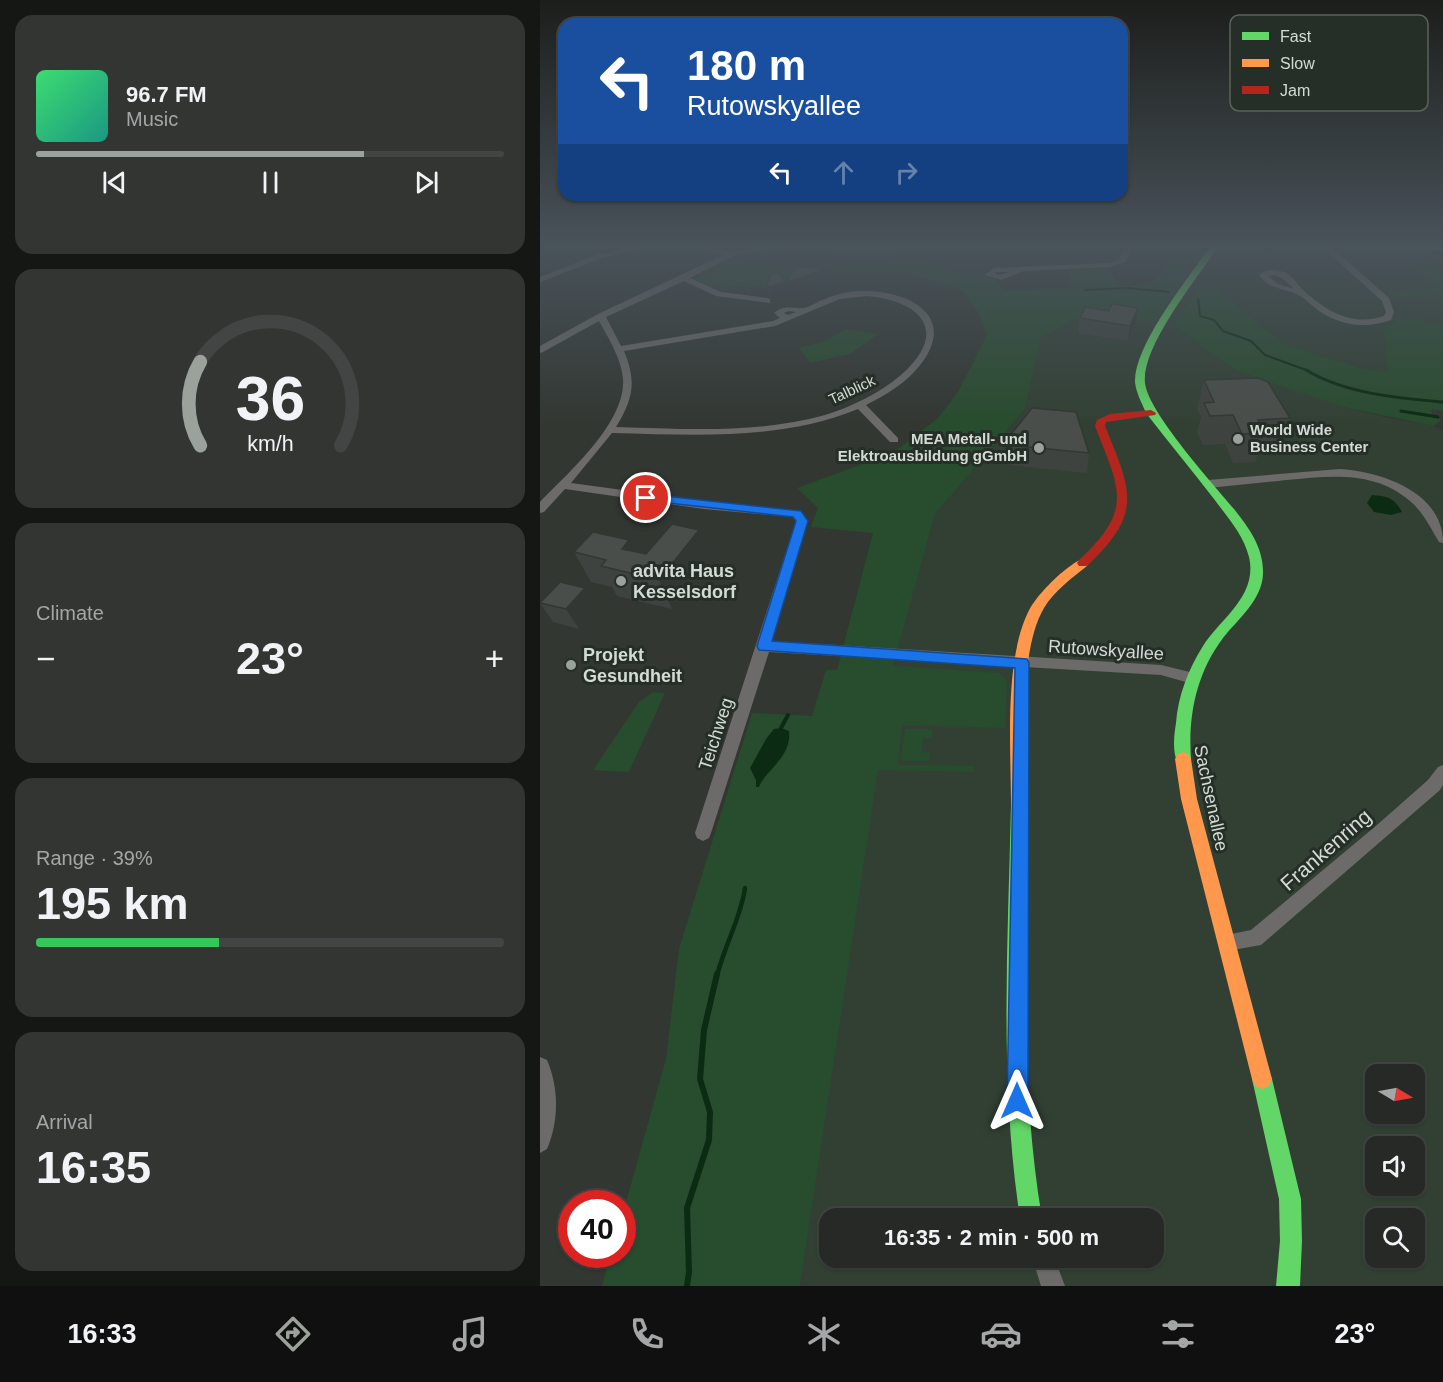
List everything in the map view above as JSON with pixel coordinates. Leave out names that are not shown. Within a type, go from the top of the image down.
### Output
[{"type":"street","points":[[540,350],[627,304]]},
{"type":"street","name":"Talblick","points":[[617,349],[775,323],[823,304]]},
{"type":"street","name":"Talblick","points":[[609,430],[721,431],[791,426],[831,416],[860,405],[897,383],[917,363],[929,339],[930,324],[926,315],[912,304]]},
{"type":"street","name":"Sachsenallee","points":[[1179,304],[1143,361],[1141,386],[1150,413],[1251,541],[1258,573],[1256,590],[1246,607],[1213,642],[1193,678],[1183,717],[1180,741],[1182,765],[1280,1149],[1290,1199],[1291,1241],[1288,1286]]},
{"type":"street","points":[[1316,304],[1338,319],[1377,323],[1388,318],[1390,312],[1387,304]]},
{"type":"street","points":[[540,509],[609,430],[626,399],[628,378],[601,316]]},
{"type":"street","points":[[860,405],[894,440]]},
{"type":"street","points":[[1029,1208],[1020,1156],[1017,1101],[1022,663],[1027,629],[1041,601],[1108,540],[1122,519],[1123,490],[1100,426],[1102,420],[1110,417],[1150,413]]},
{"type":"street","points":[[1208,484],[1340,472],[1360,473],[1382,478],[1402,488],[1419,503],[1443,539]]},
{"type":"street","name":"Teichweg","points":[[562,486],[660,500],[797,514],[802,521],[703,833]]},
{"type":"street","name":"Rutowskyallee","points":[[764,646],[1161,670],[1193,678]]},
{"type":"street","name":"Frankenring","points":[[1227,942],[1255,939],[1434,785],[1443,772]]},
{"type":"street","points":[[540,1067],[545,1078],[546,1111],[540,1143]]},
{"type":"street","points":[[1047,1268],[1053,1286]]},
{"type":"shaded area","points":[[972,304],[1167,304],[1155,322],[1108,314],[1081,315],[1041,338],[1025,409],[935,514],[893,666],[999,673],[1007,681],[1005,728],[902,725],[898,765],[974,766],[974,772],[878,770],[800,1286],[602,1286],[607,1268],[636,1268],[636,1190],[629,1190],[666,1059],[679,949],[752,713],[812,716],[826,670],[837,670],[873,533],[811,527],[818,508],[797,488],[893,453],[938,418],[958,392],[987,335]]},
{"type":"shaded area","points":[[1124,304],[1207,304],[1344,407],[1388,418],[1428,424],[1443,430],[1443,1286],[800,1286],[894,660],[935,514],[1025,409],[1041,338],[1081,315],[1108,314]]},
{"type":"shaded area","points":[[1188,304],[1235,304],[1284,344],[1361,368],[1388,372],[1384,327],[1393,324],[1400,316],[1407,319],[1418,319],[1417,316],[1419,316],[1425,323],[1443,324],[1443,411],[1432,409],[1431,416],[1441,420],[1434,426],[1344,407],[1235,370],[1174,326]]},
{"type":"shaded area","points":[[1235,304],[1443,304],[1443,333],[1388,373],[1361,368],[1284,344]]},
{"type":"shaded area","points":[[847,329],[878,334],[850,354],[810,363],[799,348],[823,342]]},
{"type":"shaded area","points":[[1372,495],[1390,499],[1402,512],[1391,515],[1374,512],[1367,503]]},
{"type":"shaded area","points":[[653,692],[665,693],[629,772],[593,770],[639,702]]},
{"type":"shaded area","points":[[781,728],[789,731],[786,749],[759,787],[756,787],[756,780],[750,768],[766,739],[774,729]]},
{"type":"shaded area","points":[[905,729],[932,729],[932,738],[923,738],[922,752],[930,753],[929,761],[901,761]]},
{"type":"building","points":[[1112,304],[1138,308],[1130,326],[1080,318],[1085,307],[1109,311]]},
{"type":"building","points":[[1258,378],[1268,382],[1290,418],[1258,420],[1265,433],[1242,434],[1233,415],[1210,416],[1204,403],[1214,402],[1204,380]]},
{"type":"building","points":[[1032,408],[1076,412],[1089,453],[1009,445],[1012,433]]},
{"type":"building","points":[[672,524],[699,530],[659,580],[601,566],[606,560],[574,552],[593,532],[629,540],[622,549],[646,554]]},
{"type":"building","points":[[560,582],[585,588],[566,609],[540,603]]},
{"type":"waterway","points":[[1199,304],[1200,316],[1214,320],[1223,331],[1251,341],[1265,355],[1309,371]]},
{"type":"waterway","points":[[1306,370],[1355,390],[1443,402]]},
{"type":"waterway","points":[[1401,411],[1438,417]]},
{"type":"waterway","points":[[781,728],[788,715]]},
{"type":"waterway","points":[[717,976],[740,910],[745,888]]},
{"type":"waterway","points":[[687,1286],[689,1272],[687,1208],[709,1140],[710,1112],[700,1079],[704,1030],[717,974]]},
{"type":"traffic: fast","points":[[1175,304],[1150,345],[1140,378],[1142,391],[1151,413],[1241,526],[1256,558],[1257,575],[1254,588],[1247,600],[1208,649],[1195,675],[1186,702],[1182,730],[1183,759]]},
{"type":"traffic: fast","points":[[1019,805],[1016,1064],[1018,1116],[1029,1208]]},
{"type":"traffic: fast","points":[[1262,1079],[1290,1199],[1291,1241],[1288,1286]]},
{"type":"traffic: slow","points":[[1019,805],[1019,703],[1024,648],[1029,626],[1037,608],[1047,595],[1083,563]]},
{"type":"traffic: slow","points":[[1183,759],[1189,799],[1262,1079]]},
{"type":"traffic: jam","points":[[1083,563],[1102,545],[1114,529],[1121,514],[1123,499],[1116,467],[1100,426],[1102,420],[1110,417],[1151,413]]},
{"type":"place","name":"World Wide Business Center","points":[[1238,439]]},
{"type":"place","name":"MEA Metall- und Elektroausbildung gGmbH","points":[[1039,448]]},
{"type":"place","name":"advita Haus Kesselsdorf","points":[[621,581]]},
{"type":"place","name":"Projekt Gesundheit","points":[[571,665]]},
{"type":"route","points":[[646,498],[797,514],[802,521],[764,646],[1022,663],[1017,1101]]}]
